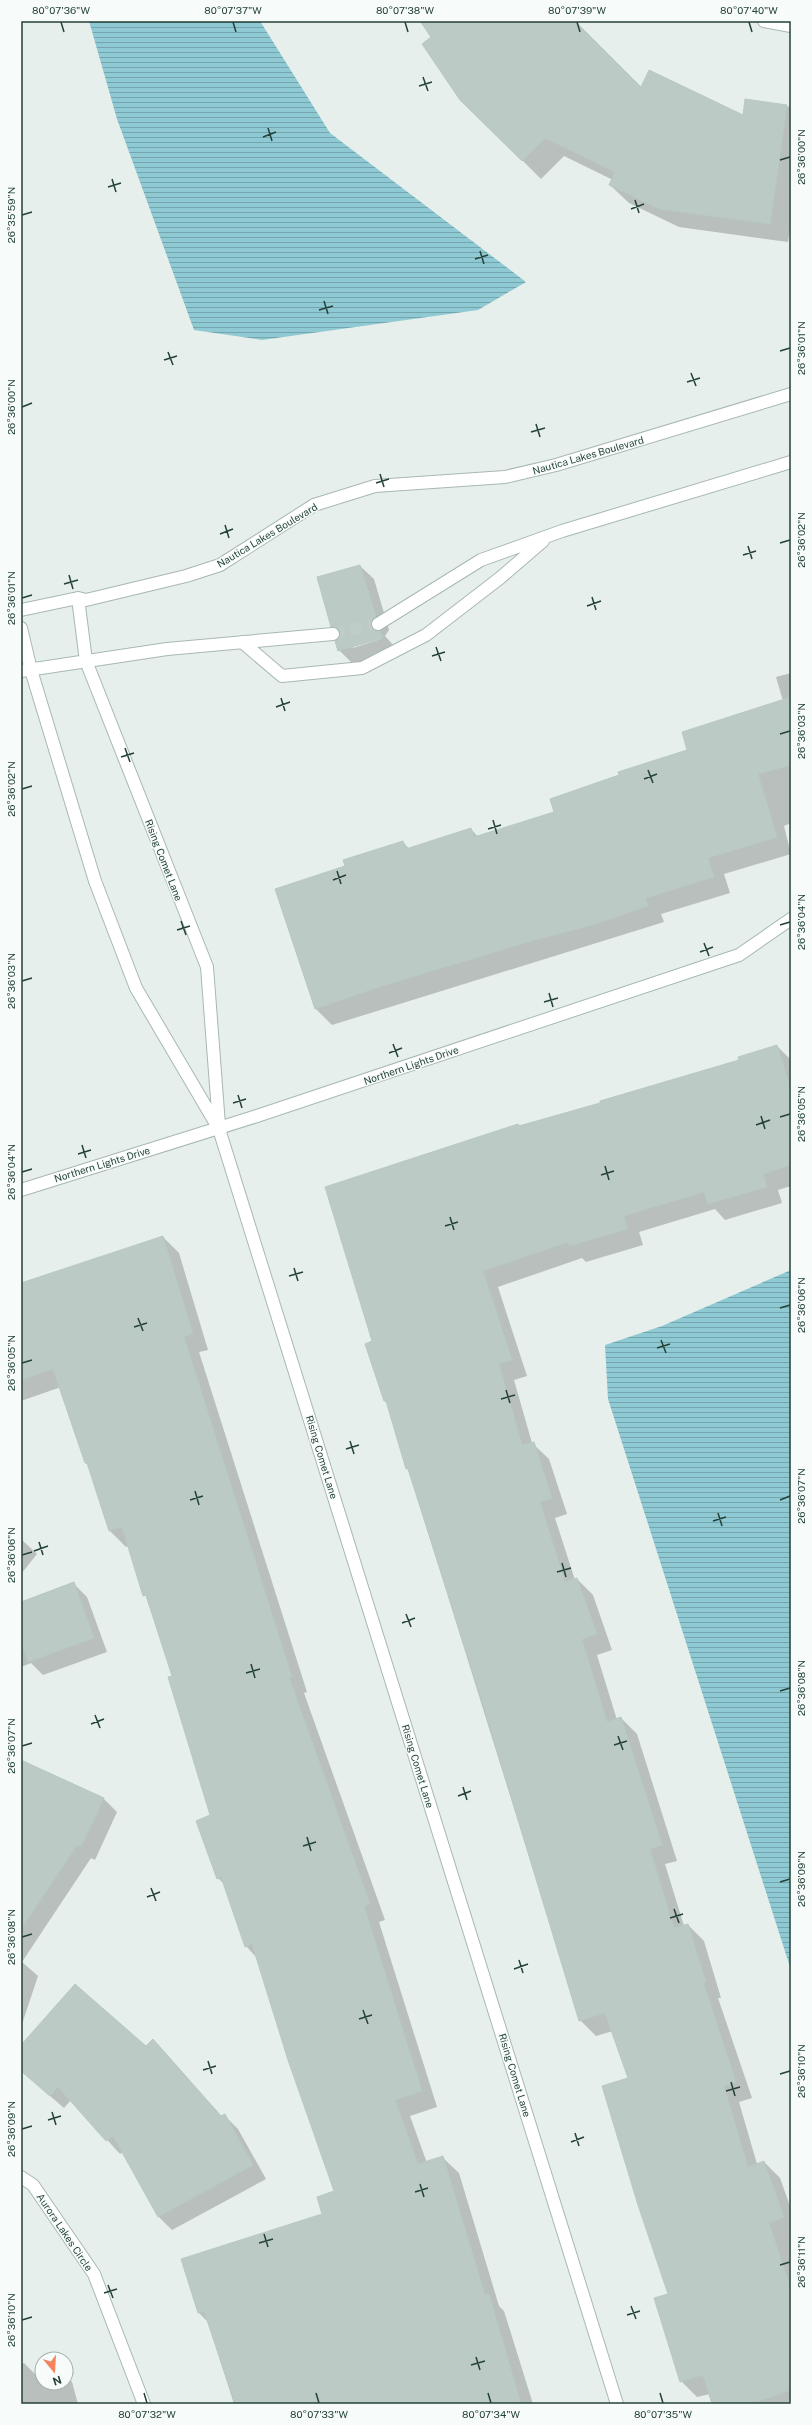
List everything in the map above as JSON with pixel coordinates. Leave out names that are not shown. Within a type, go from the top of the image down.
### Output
[{"type":"street","points":[[764,21],[791,26]]},
{"type":"street","name":"Nautica Lakes Boulevard","points":[[21,610],[78,598],[86,600],[186,576],[220,565],[314,505],[374,486],[505,478],[556,465],[791,394]]},
{"type":"street","points":[[378,624],[481,560],[550,535],[791,462]]},
{"type":"street","points":[[242,642],[282,676],[362,668],[426,635],[500,578],[550,535]]},
{"type":"street","name":"Rising Comet Lane","points":[[78,598],[86,661],[207,967],[219,1128],[617,2404]]},
{"type":"street","name":"Rising Comet Lane","points":[[21,628],[26,670],[95,881],[136,988],[219,1128]]},
{"type":"street","points":[[26,670],[167,649],[333,634]]},
{"type":"street","name":"Northern Lights Drive","points":[[21,1190],[219,1128],[739,955],[791,919]]},
{"type":"street","name":"Aurora Lakes Circle","points":[[21,2177],[33,2185],[94,2274],[144,2404]]},
{"type":"water","points":[[89,21],[260,21],[330,133],[526,282],[478,310],[262,340],[194,330],[117,119]]},
{"type":"water","points":[[791,1270],[791,1970],[608,1399],[605,1345],[662,1326]]},
{"type":"building","points":[[420,21],[575,21],[641,87],[649,70],[743,115],[745,99],[787,105],[770,224],[659,209],[609,185],[615,172],[545,138],[522,161],[460,100],[422,44],[431,37]]},
{"type":"building","points":[[360,565],[376,616],[371,621],[371,628],[375,631],[380,631],[383,638],[338,651],[335,641],[340,637],[340,633],[336,627],[331,627],[317,577]]},
{"type":"building","points":[[791,697],[791,765],[758,774],[777,837],[708,858],[714,877],[646,898],[648,906],[593,925],[535,940],[382,986],[315,1009],[275,889],[345,866],[343,860],[403,841],[406,849],[471,828],[474,837],[554,812],[550,799],[619,775],[618,772],[687,750],[682,732]]},
{"type":"building","points":[[777,1045],[791,1090],[791,1165],[763,1174],[767,1187],[708,1204],[704,1192],[624,1216],[628,1229],[569,1246],[568,1242],[483,1271],[512,1360],[499,1364],[522,1445],[534,1442],[552,1498],[540,1502],[565,1582],[577,1578],[597,1634],[582,1639],[607,1722],[621,1717],[662,1845],[650,1849],[674,1928],[688,1924],[706,1982],[703,1982],[736,2082],[724,2086],[748,2167],[764,2161],[784,2217],[769,2223],[791,2289],[791,2390],[751,2404],[712,2404],[703,2375],[680,2382],[654,2298],[668,2294],[638,2205],[602,2086],[628,2078],[605,2013],[579,2021],[484,1707],[408,1469],[406,1469],[386,1401],[384,1401],[365,1344],[372,1341],[325,1187],[518,1124],[519,1126],[600,1103],[600,1101],[739,1060],[738,1057]]},
{"type":"building","points":[[163,1236],[193,1334],[184,1337],[292,1677],[289,1677],[370,1904],[364,1906],[422,2091],[395,2100],[418,2164],[443,2156],[485,2295],[489,2294],[521,2404],[235,2404],[204,2311],[198,2313],[181,2259],[322,2214],[317,2197],[334,2191],[288,2060],[252,1944],[245,1947],[221,1877],[217,1879],[196,1821],[210,1815],[168,1677],[172,1676],[146,1595],[143,1596],[122,1527],[109,1531],[87,1463],[85,1463],[53,1369],[21,1380],[21,1283]]},
{"type":"building","points":[[74,1582],[94,1638],[28,1662],[21,1642],[21,1602]]},
{"type":"building","points":[[21,1760],[104,1798],[81,1847],[77,1845],[21,1929]]},
{"type":"building","points":[[75,1984],[146,2046],[153,2039],[221,2116],[225,2114],[253,2165],[158,2217],[113,2136],[106,2141],[58,2087],[50,2096],[21,2071],[21,2045]]},
{"type":"tunnel","points":[[333,634],[378,624]]}]
